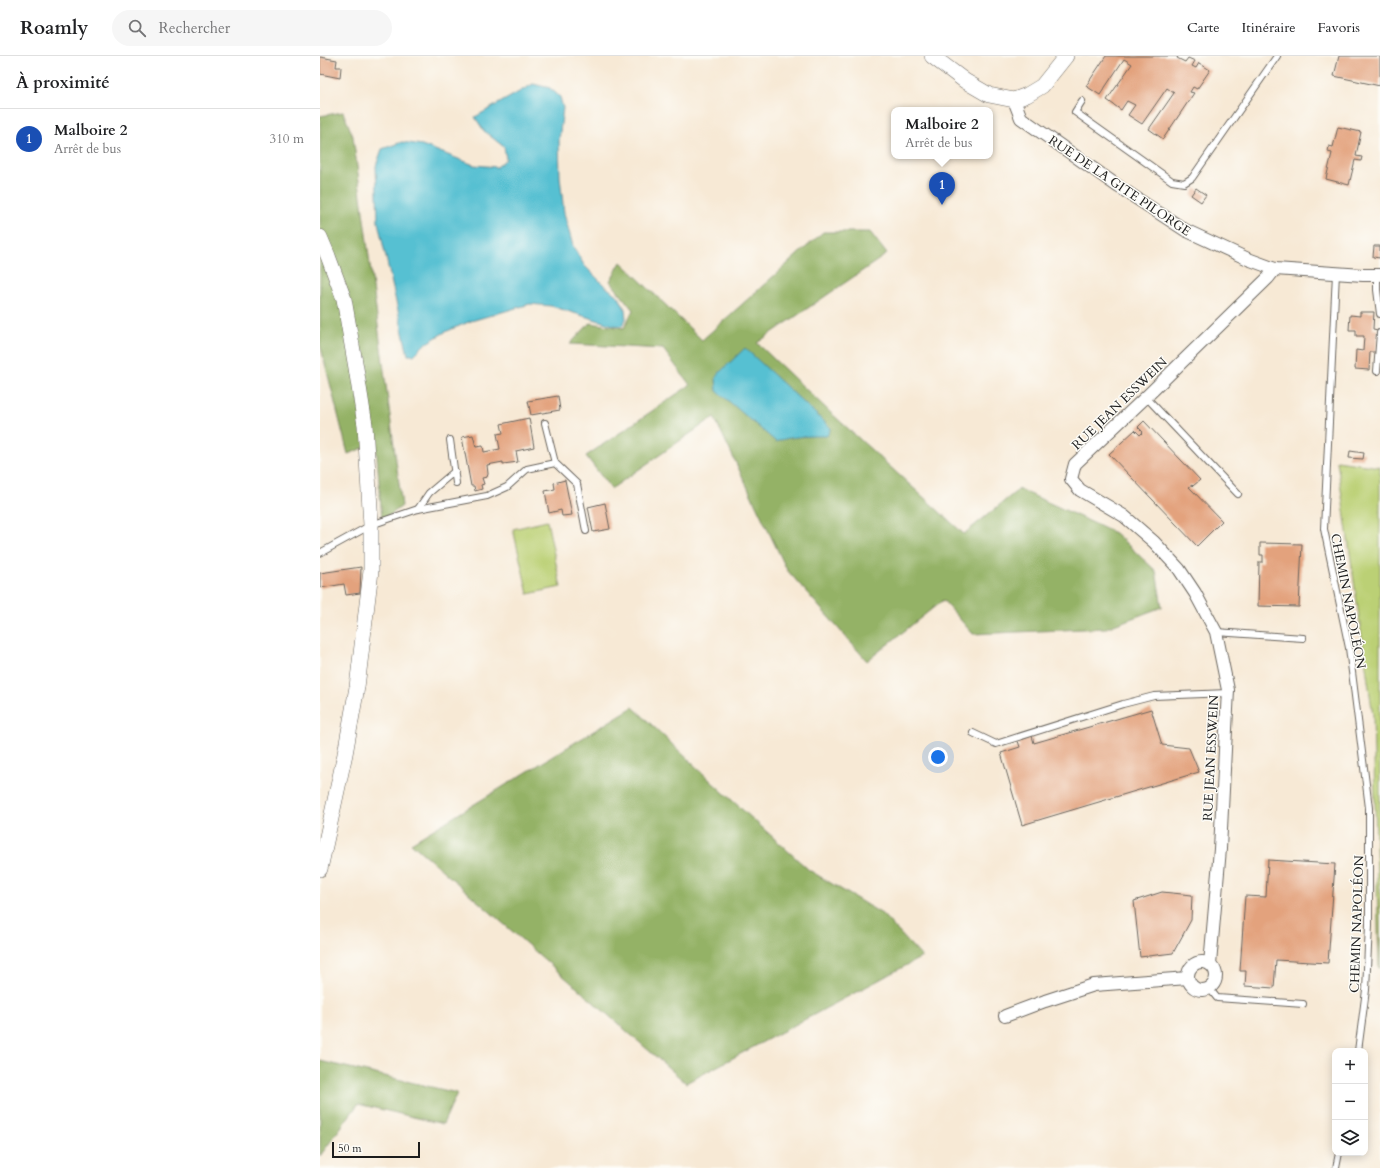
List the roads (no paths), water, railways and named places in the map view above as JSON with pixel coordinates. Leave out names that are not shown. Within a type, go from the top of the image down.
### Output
[{"type":"street","points":[[932,56],[965,81],[989,95],[1014,100],[1027,95],[1042,86],[1066,56]]},
{"type":"street","name":"RUE DE LA GITE PILORGE","points":[[1014,100],[1021,118],[1119,187],[1185,230],[1248,259],[1276,268],[1379,275]]},
{"type":"street","points":[[320,237],[344,299],[365,425],[371,525],[371,571],[357,687],[345,754],[320,869]]},
{"type":"street","name":"RUE JEAN ESSWEIN","points":[[1210,964],[1220,849],[1228,693],[1216,632],[1196,593],[1179,570],[1154,542],[1124,516],[1080,490],[1071,479],[1075,464],[1146,397],[1268,278],[1276,268]]},
{"type":"street","points":[[1201,962],[1210,964],[1213,967],[1216,977],[1215,981],[1208,988],[1200,990],[1189,982],[1188,974],[1192,965],[1201,962]]},
{"type":"street","points":[[1005,1016],[1045,1001],[1094,986],[1188,978]]},
{"type":"lane","points":[[1082,101],[1075,112],[1172,181],[1184,183],[1192,178],[1277,56]]},
{"type":"lane","name":"CHEMIN NAPOLÉON","points":[[1336,273],[1324,529],[1349,648],[1369,808],[1369,925],[1366,990],[1358,1048]]},
{"type":"lane","points":[[1379,275],[1377,290],[1380,314]]},
{"type":"lane","points":[[1377,371],[1380,333]]},
{"type":"lane","points":[[1146,397],[1238,494]]},
{"type":"lane","points":[[545,423],[556,463],[577,484],[586,531]]},
{"type":"lane","points":[[450,440],[456,483]]},
{"type":"lane","points":[[320,553],[371,525],[418,509],[487,496],[507,487],[527,469],[556,463]]},
{"type":"lane","points":[[418,509],[429,493],[455,471]]},
{"type":"lane","points":[[1216,632],[1303,638]]},
{"type":"lane","points":[[973,733],[996,744],[1123,704],[1154,696],[1228,693]]},
{"type":"lane","points":[[1208,988],[1217,998],[1303,1004]]},
{"type":"lane","points":[[1336,1168],[1338,1156]]},
{"type":"water","points":[[533,84],[550,88],[560,97],[563,108],[559,140],[560,177],[564,213],[573,246],[584,265],[605,286],[619,297],[625,309],[626,319],[622,326],[613,325],[551,306],[530,304],[471,321],[445,332],[425,344],[414,355],[408,355],[378,222],[376,166],[382,149],[402,142],[422,145],[474,165],[497,167],[506,159],[504,147],[484,131],[475,117]]},
{"type":"water","points":[[745,348],[831,428],[827,436],[794,437],[776,442],[717,391],[716,378],[718,374]]},
{"type":"place","name":"Malboire 2","points":[[942,205]]}]
